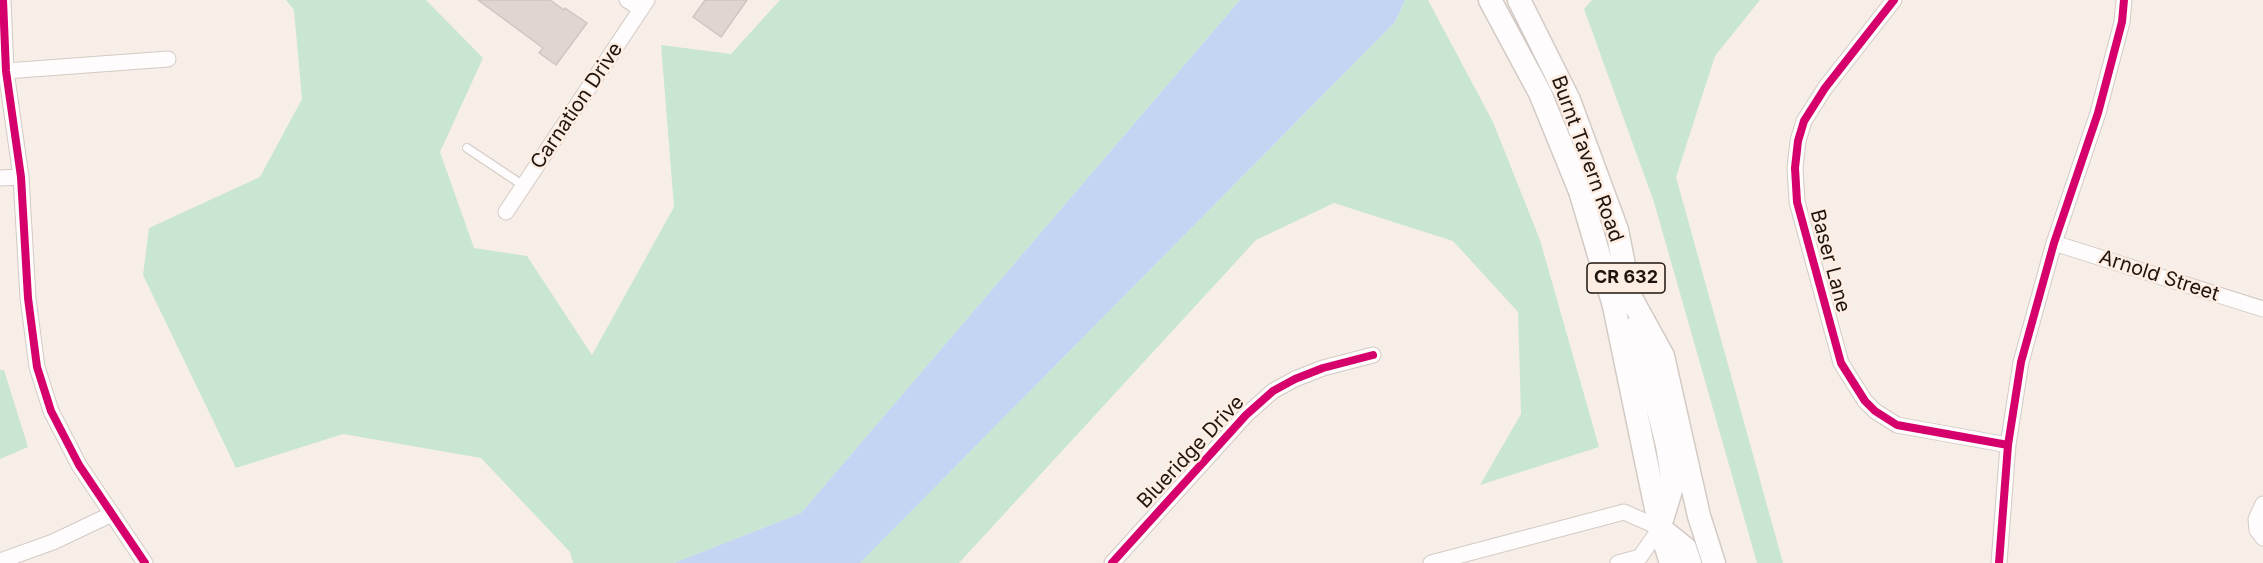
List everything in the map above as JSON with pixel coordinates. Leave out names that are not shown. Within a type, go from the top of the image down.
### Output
[{"type":"main road","name":"Burnt Tavern Road","points":[[1490,0],[1540,93],[1580,191],[1614,306],[1660,528],[1671,563]]},
{"type":"main road","name":"Burnt Tavern Road","points":[[1519,0],[1569,100],[1617,230],[1630,296],[1663,356],[1699,516],[1714,563]]},
{"type":"main road","points":[[1630,296],[1666,445],[1673,484],[1660,528],[1685,548],[1690,563]]},
{"type":"street","points":[[3,0],[6,71],[21,177],[28,298],[37,367],[51,411],[79,465],[145,563]]},
{"type":"street","points":[[627,0],[644,4]]},
{"type":"street","name":"Baser Lane","points":[[1894,0],[1825,88],[1804,121],[1798,141],[1795,168],[1797,202],[1841,363],[1864,401],[1897,425],[2008,445]]},
{"type":"street","points":[[2000,563],[2008,445],[2021,362],[2054,243],[2098,113],[2122,22],[2124,0]]},
{"type":"street","name":"Carnation Drive","points":[[506,212],[644,4]]},
{"type":"street","points":[[6,71],[168,59]]},
{"type":"street","points":[[0,178],[21,177]]},
{"type":"street","name":"Arnold Street","points":[[2054,243],[2263,309]]},
{"type":"street","name":"Blueridge Drive","points":[[1112,563],[1246,415],[1273,391],[1323,368],[1373,355]]},
{"type":"street","points":[[2263,504],[2256,519],[2257,530],[2263,538]]},
{"type":"street","points":[[1431,563],[1624,512],[1660,528],[1640,557],[1618,563]]},
{"type":"street","points":[[0,561],[53,542],[112,514]]},
{"type":"lane","points":[[467,148],[524,186]]},
{"type":"green space","points":[[286,0],[426,0],[483,58],[440,152],[474,248],[527,256],[592,355],[674,207],[661,45],[731,54],[780,0],[1240,0],[801,513],[674,563],[573,563],[570,552],[481,458],[343,434],[236,468],[143,275],[149,228],[260,177],[302,99],[294,10]]},
{"type":"green space","points":[[1405,0],[1428,0],[1493,122],[1540,240],[1599,447],[1480,485],[1521,414],[1518,312],[1453,241],[1334,203],[1256,240],[959,563],[860,563],[1395,22]]},
{"type":"green space","points":[[1592,0],[1760,0],[1715,56],[1676,177],[1783,563],[1757,563],[1654,202],[1584,9]]},
{"type":"green space","points":[[0,370],[4,370],[28,447],[0,459]]},
{"type":"water","points":[[1240,0],[1405,0],[1395,22],[860,563],[674,563],[801,513]]},
{"type":"building","points":[[478,0],[550,0],[587,23],[556,65],[539,53],[543,48]]},
{"type":"building","points":[[705,0],[747,0],[721,37],[693,17]]},
{"type":"cycle path","points":[[3,0],[6,71],[21,177],[28,298],[37,367],[51,411],[79,465],[145,563]]},
{"type":"cycle path","points":[[1894,0],[1825,88],[1804,121],[1798,141],[1795,168],[1797,202],[1841,363],[1865,401],[1875,411],[1897,425],[2008,445]]},
{"type":"cycle path","points":[[1999,563],[2008,445],[2021,362],[2054,243],[2098,113],[2122,22],[2124,0]]},
{"type":"cycle path","points":[[1112,563],[1246,415],[1273,391],[1323,368],[1373,355]]}]
